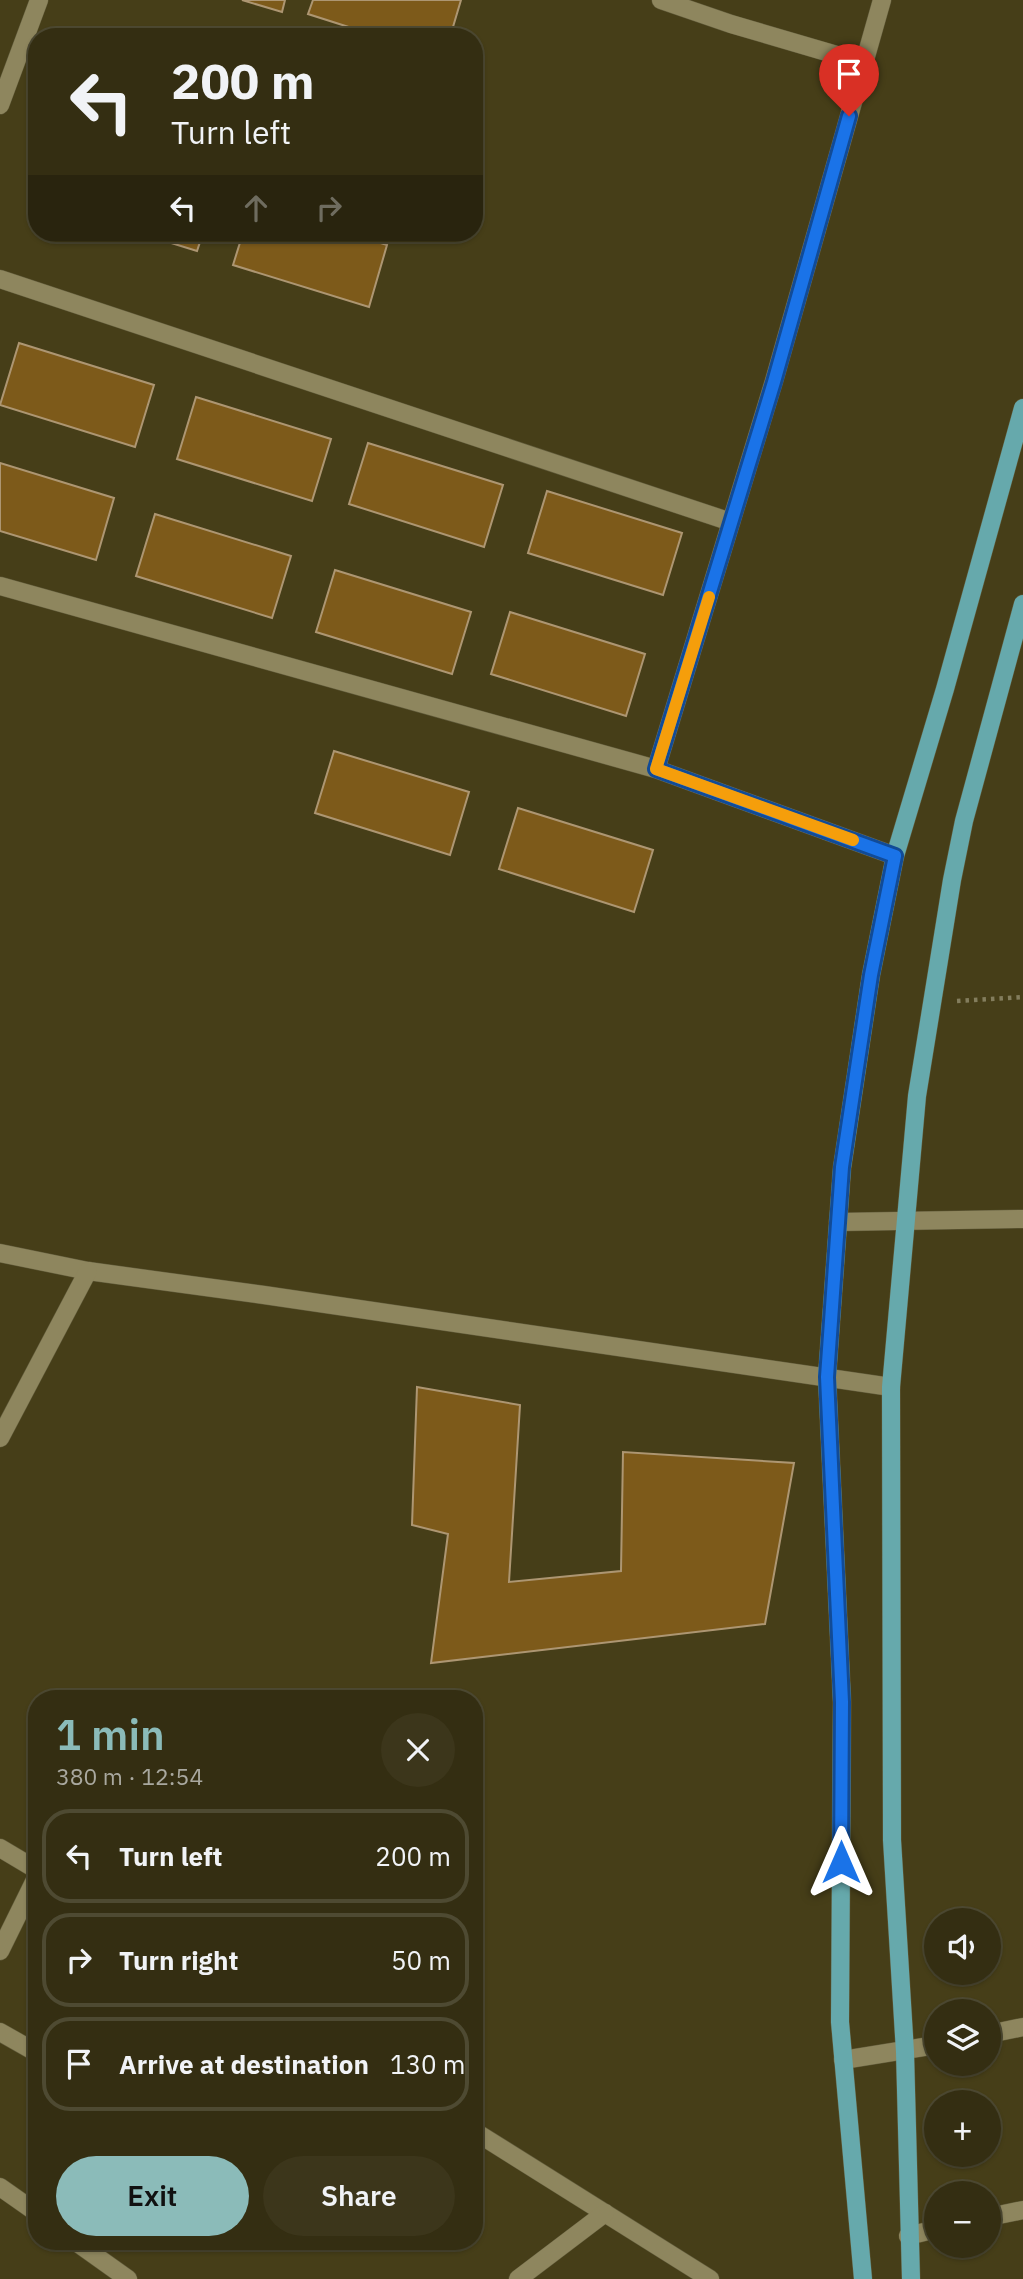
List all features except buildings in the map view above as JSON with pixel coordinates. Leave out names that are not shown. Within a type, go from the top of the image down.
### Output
[{"type":"main road","points":[[863,2279],[840,2022],[842,1702],[827,1377],[842,1167],[871,975],[895,856],[949,676],[1023,408]]},
{"type":"main road","points":[[911,2279],[905,2052],[892,1840],[891,1387],[916,1096],[931,1003],[964,821],[1023,604]]},
{"type":"street","points":[[29,28],[40,0]]},
{"type":"street","points":[[661,0],[731,24],[864,63]]},
{"type":"street","points":[[656,769],[774,382],[882,0]]},
{"type":"street","points":[[0,105],[28,32]]},
{"type":"street","points":[[0,279],[732,522]]},
{"type":"street","points":[[0,586],[656,769],[895,856]]},
{"type":"street","points":[[838,1222],[1023,1219]]},
{"type":"street","points":[[0,1252],[88,1272],[278,1297],[891,1387]]},
{"type":"street","points":[[0,1438],[88,1272]]},
{"type":"street","points":[[0,1848],[28,1865]]},
{"type":"street","points":[[0,1951],[28,1894]]},
{"type":"street","points":[[1001,2032],[1023,2027]]},
{"type":"street","points":[[0,2032],[28,2048]]},
{"type":"street","points":[[843,2060],[924,2048]]},
{"type":"street","points":[[483,2137],[710,2279]]},
{"type":"street","points":[[0,2187],[28,2207]]},
{"type":"street","points":[[1001,2215],[1023,2210]]},
{"type":"street","points":[[518,2279],[605,2213]]},
{"type":"street","points":[[908,2236],[924,2232]]},
{"type":"street","points":[[87,2250],[128,2279]]},
{"type":"path","points":[[931,1003],[1023,997]]},
{"type":"slow traffic","points":[[709,597],[656,769],[853,840]]},
{"type":"route","points":[[841,1862],[842,1702],[827,1377],[842,1167],[871,975],[895,856],[656,769],[774,382],[849,116]]}]
